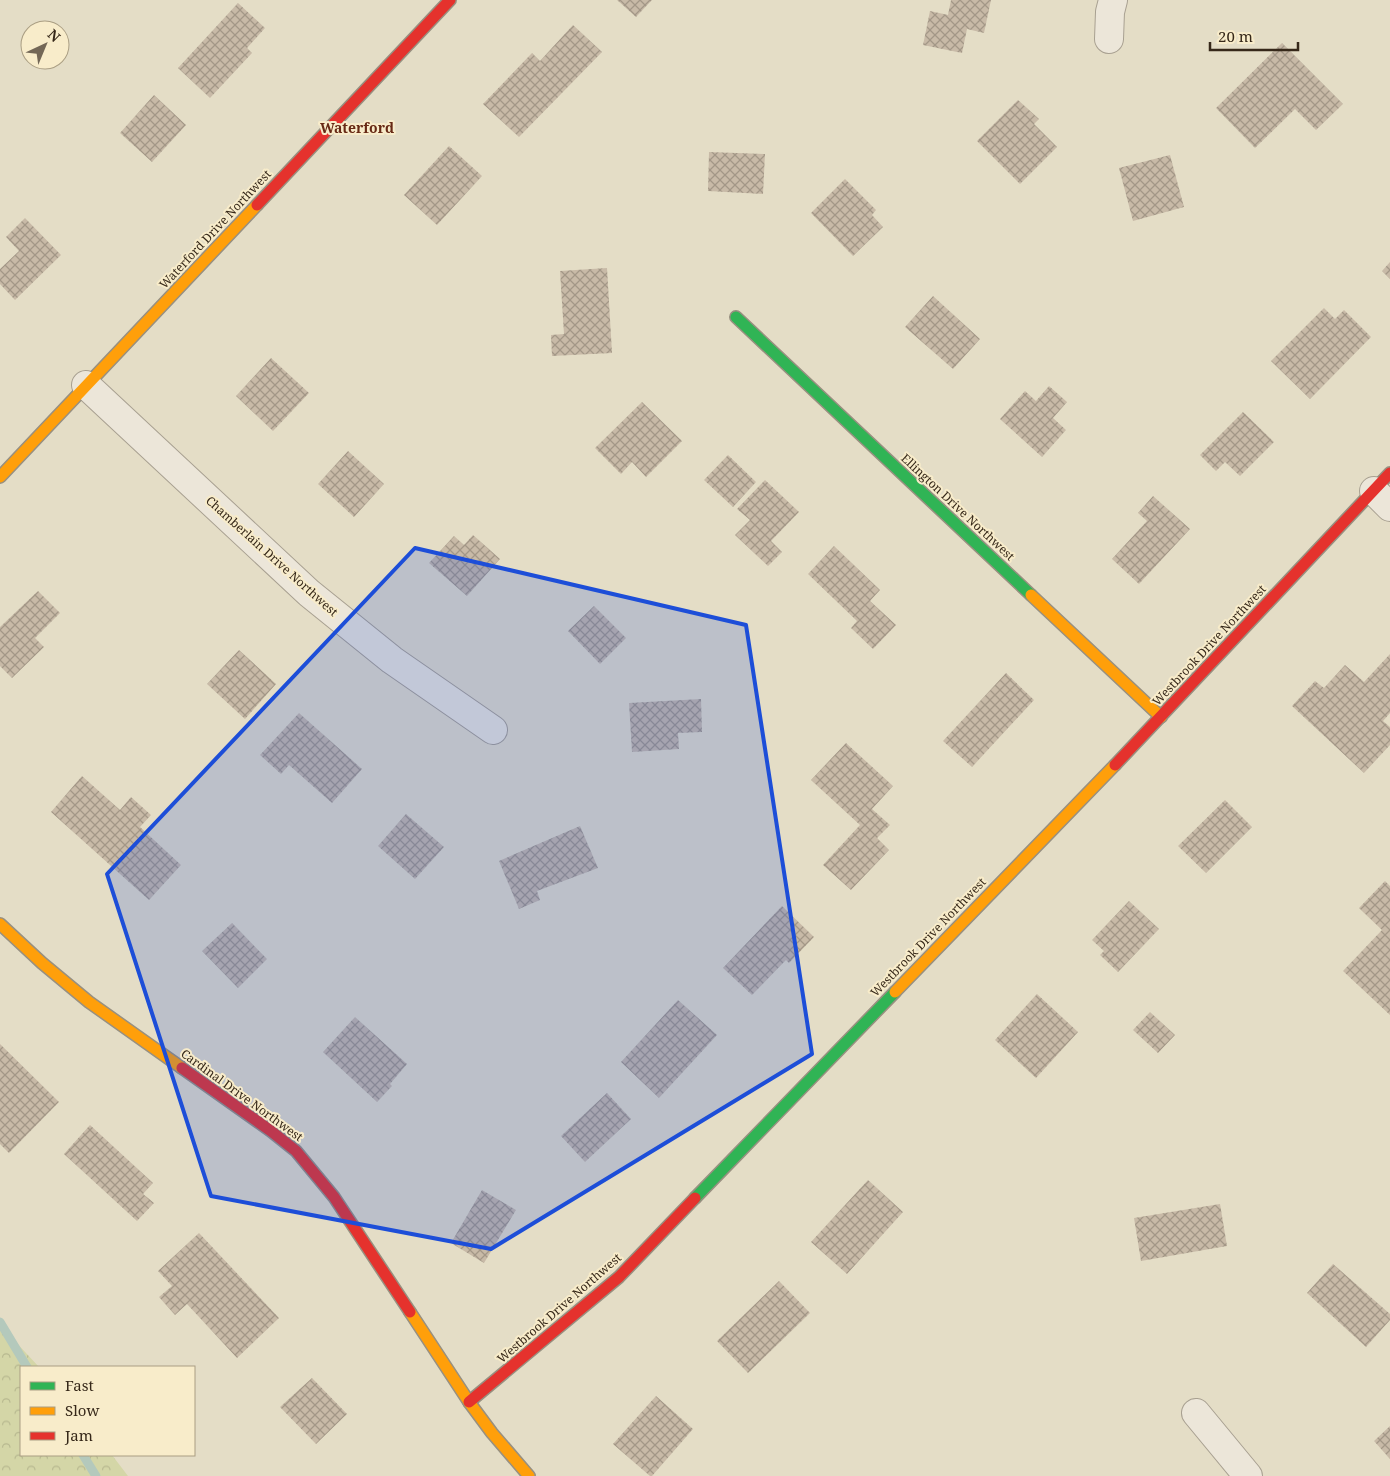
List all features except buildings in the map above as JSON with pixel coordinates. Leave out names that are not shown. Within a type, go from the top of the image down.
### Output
[{"type":"street","name":"Waterford Drive Northwest","points":[[0,477],[450,0]]},
{"type":"street","points":[[1109,39],[1110,12],[1113,0]]},
{"type":"street","name":"Ellington Drive Northwest","points":[[736,317],[1160,717]]},
{"type":"street","name":"Chamberlain Drive Northwest","points":[[86,385],[309,594],[392,660],[493,730]]},
{"type":"street","name":"Westbrook Drive Northwest","points":[[469,1402],[619,1277],[1160,717],[1385,490]]},
{"type":"street","name":"Cardinal Drive Northwest","points":[[0,924],[88,1002],[271,1130],[296,1151],[334,1197],[469,1402],[492,1433],[529,1476]]},
{"type":"street","points":[[1196,1413],[1248,1476]]},
{"type":"highlighted area","points":[[415,548],[746,625],[812,1054],[491,1249],[211,1196],[107,874]]},
{"type":"green space","points":[[0,1325],[38,1366],[20,1366],[20,1456],[113,1456],[128,1476],[0,1476]]},
{"type":"waterway","points":[[0,1322],[26,1366]]},
{"type":"waterway","points":[[84,1456],[96,1476]]},
{"type":"traffic: fast","points":[[736,317],[1031,595]]},
{"type":"traffic: fast","points":[[695,1198],[895,992]]},
{"type":"traffic: slow","points":[[0,477],[257,205]]},
{"type":"traffic: slow","points":[[1031,595],[1161,717]]},
{"type":"traffic: slow","points":[[895,992],[1115,765]]},
{"type":"traffic: slow","points":[[0,924],[42,963],[89,1002],[182,1068]]},
{"type":"traffic: slow","points":[[410,1312],[469,1402],[492,1433],[529,1476]]},
{"type":"traffic: jam","points":[[257,205],[450,0]]},
{"type":"traffic: jam","points":[[1115,765],[1390,473]]},
{"type":"traffic: jam","points":[[182,1068],[296,1151],[334,1197],[410,1312]]},
{"type":"traffic: jam","points":[[469,1402],[619,1277],[695,1198]]},
{"type":"district","name":"Waterford","points":[[357,127]]}]
